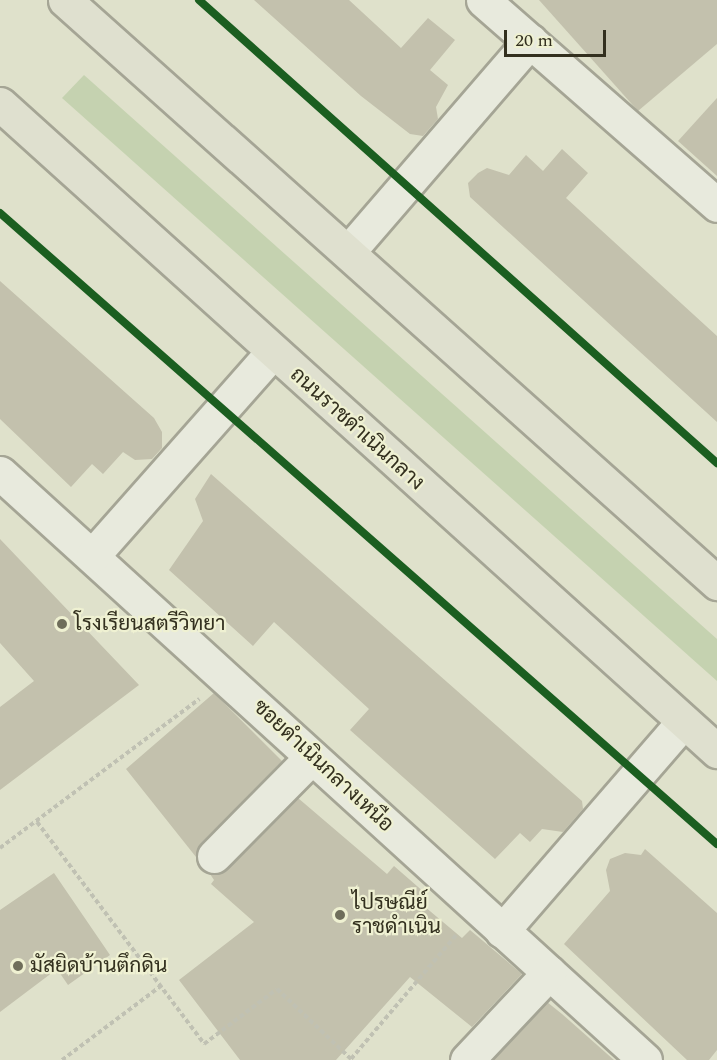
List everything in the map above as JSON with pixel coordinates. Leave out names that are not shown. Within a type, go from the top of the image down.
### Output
[{"type":"main road","points":[[64,0],[717,583]]},
{"type":"main road","name":"ถนนราชดำเนินกลาง","points":[[0,104],[272,352],[717,751]]},
{"type":"street","points":[[483,0],[717,205]]},
{"type":"street","points":[[348,252],[530,41]]},
{"type":"street","points":[[93,555],[272,352]]},
{"type":"street","name":"ซอยดำเนินกลางเหนือ","points":[[0,473],[228,677],[312,757],[549,973],[612,1049],[645,1060]]},
{"type":"street","points":[[491,920],[683,722]]},
{"type":"street","points":[[214,856],[312,757]]},
{"type":"street","points":[[467,1060],[549,973]]},
{"type":"path","points":[[0,848],[228,677]]},
{"type":"path","points":[[37,822],[204,1044],[277,989],[351,1059],[491,920]]},
{"type":"path","points":[[63,1060],[161,986]]},
{"type":"path","points":[[297,1018],[302,1013]]},
{"type":"green space","points":[[84,75],[717,639],[717,681],[62,98]]},
{"type":"building","points":[[254,0],[349,0],[401,48],[428,18],[455,40],[430,70],[448,85],[436,107],[438,119],[423,136],[410,134],[361,96]]},
{"type":"building","points":[[539,0],[717,0],[717,44],[638,111]]},
{"type":"building","points":[[717,98],[717,176],[678,141]]},
{"type":"building","points":[[562,149],[588,173],[566,198],[717,336],[717,422],[470,197],[468,183],[487,168],[509,175],[526,155],[543,171]]},
{"type":"building","points":[[0,281],[154,418],[162,432],[162,448],[152,459],[135,460],[123,452],[103,474],[92,464],[71,487],[0,419]]},
{"type":"building","points":[[211,474],[582,801],[583,809],[563,832],[542,829],[530,842],[520,833],[495,859],[350,730],[369,709],[274,622],[253,646],[169,570],[203,521],[195,499]]},
{"type":"building","name":"โรงเรียนสตรีวิทยา","points":[[0,539],[139,685],[0,790],[0,707],[34,681],[0,643]]},
{"type":"building","points":[[214,693],[282,761],[201,843],[196,857],[126,769]]},
{"type":"building","points":[[298,798],[387,874],[394,866],[425,893],[418,901],[462,938],[470,930],[522,974],[472,1027],[410,977],[336,1060],[240,1060],[179,980],[254,922],[211,884],[214,880],[210,874],[227,869]]},
{"type":"building","points":[[645,849],[717,913],[717,1050],[709,1060],[687,1060],[564,944],[610,891],[606,870],[610,859],[625,853],[641,855]]},
{"type":"building","points":[[54,873],[110,955],[68,985],[57,969],[0,1012],[0,910]]},
{"type":"building","points":[[547,1002],[562,1014],[614,1060],[493,1060]]},
{"type":"cycle path","points":[[199,0],[717,463]]},
{"type":"cycle path","points":[[0,213],[717,844]]},
{"type":"place","name":"โรงเรียนสตรีวิทยา","points":[[62,624]]},
{"type":"place","name":"ไปรษณีย์ ราชดำเนิน","points":[[340,915]]},
{"type":"place","name":"มัสยิดบ้านตึกดิน","points":[[18,966]]}]
